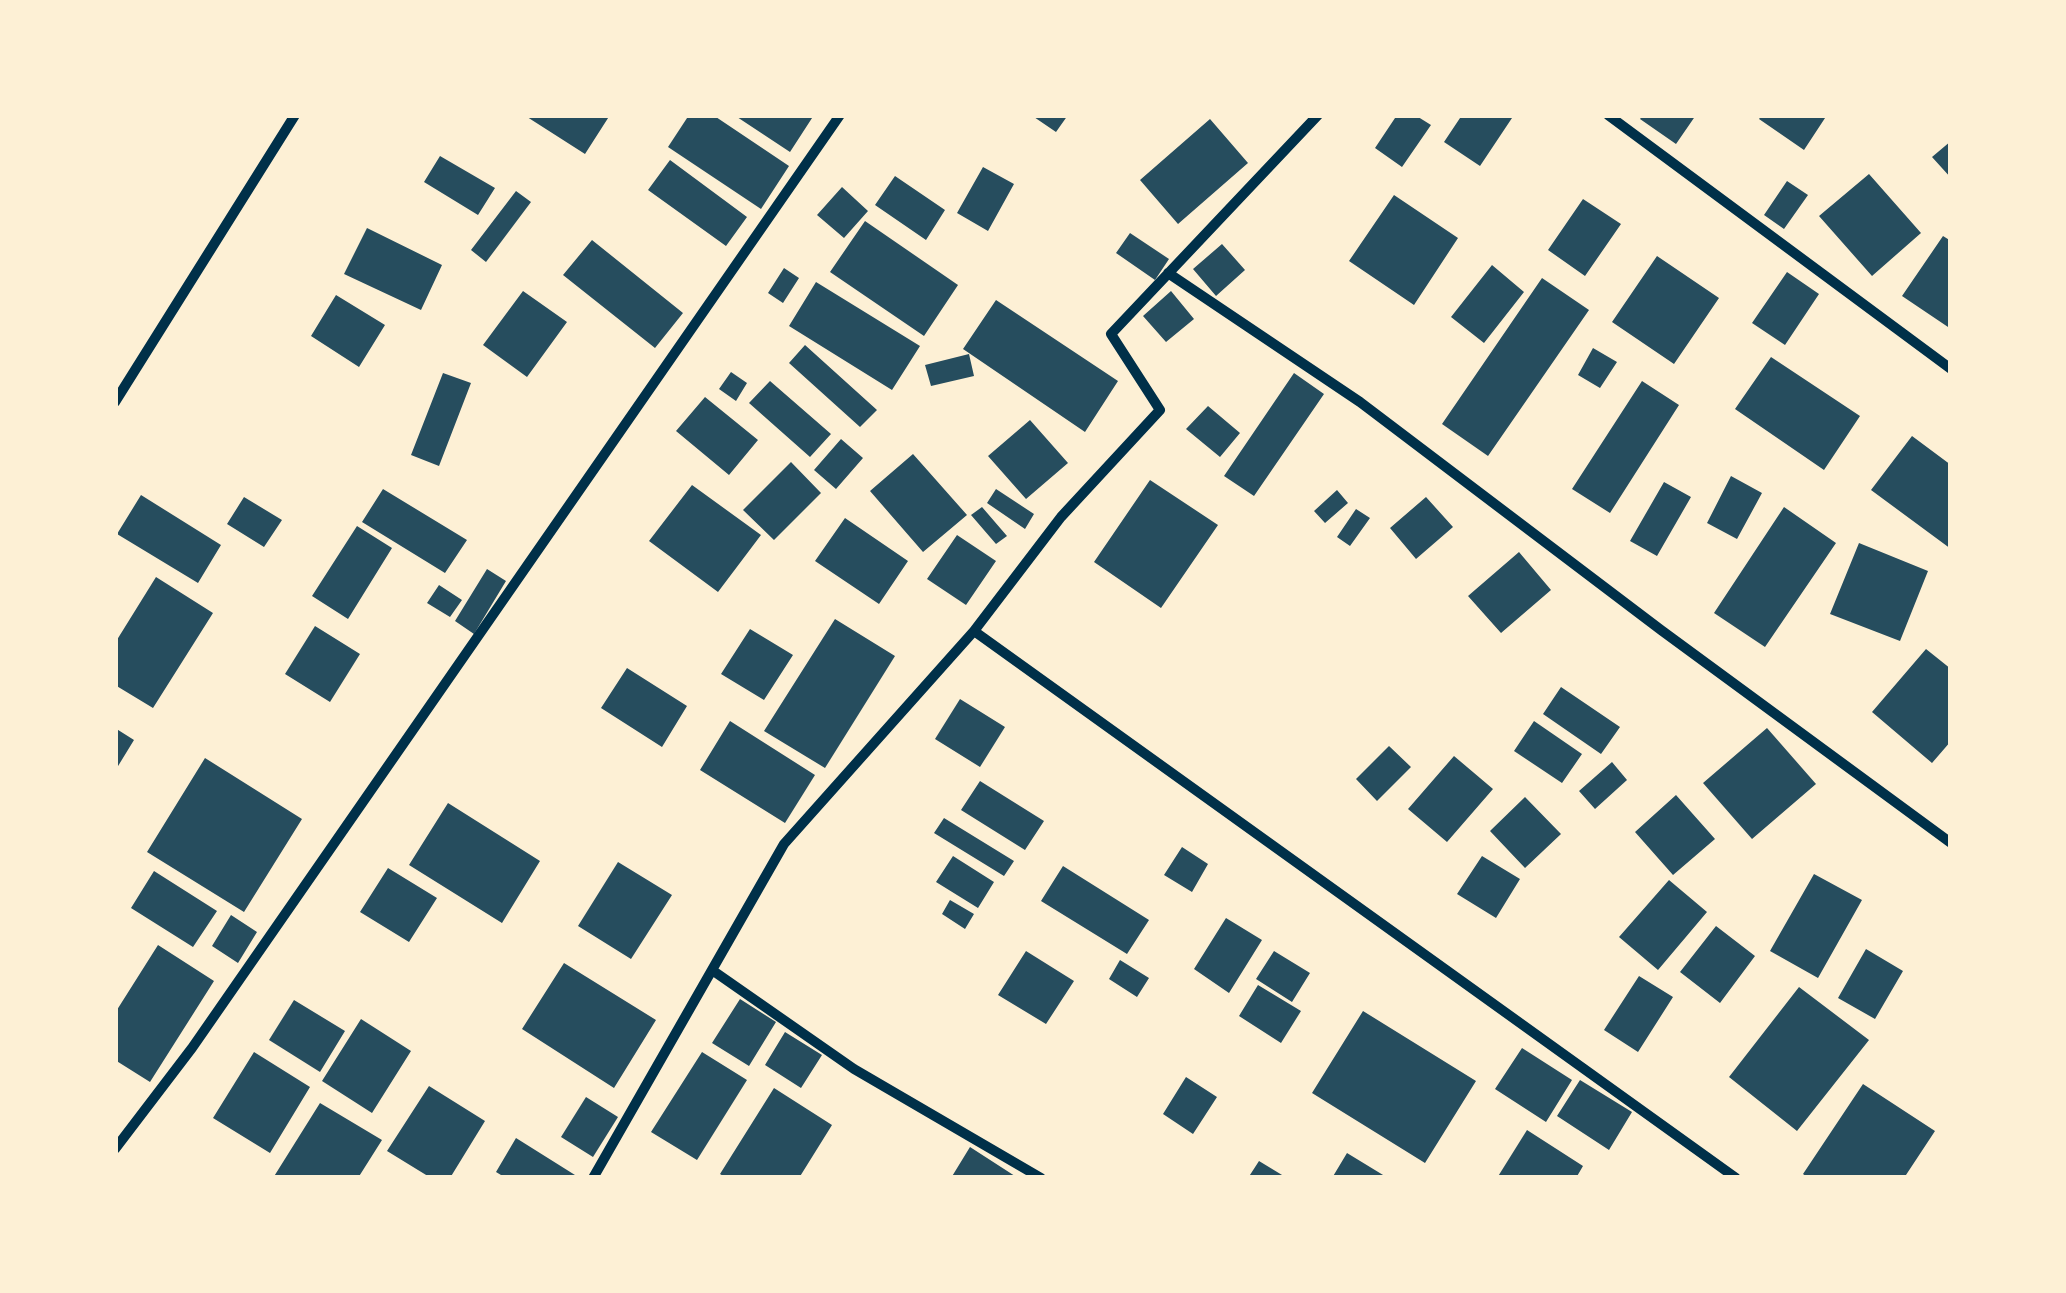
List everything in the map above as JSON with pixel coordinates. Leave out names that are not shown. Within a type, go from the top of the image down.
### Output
[{"type":"street","points":[[115,402],[295,115]]},
{"type":"street","points":[[115,1149],[203,1032],[840,115]]},
{"type":"street","points":[[593,1178],[784,844],[974,631],[1060,517],[1160,410],[1111,334],[1318,115]]},
{"type":"street","points":[[1608,115],[1951,369]]},
{"type":"street","points":[[1168,274],[1360,402],[1677,642],[1951,842]]},
{"type":"street","points":[[974,631],[1736,1178]]},
{"type":"street","points":[[712,970],[854,1069],[1040,1178]]},
{"type":"building","points":[[524,115],[610,115],[585,154]]},
{"type":"building","points":[[689,115],[713,115],[789,166],[761,209],[668,147]]},
{"type":"building","points":[[734,115],[814,115],[790,152]]},
{"type":"building","points":[[1031,115],[1068,115],[1056,132]]},
{"type":"building","points":[[1397,115],[1415,115],[1431,125],[1402,167],[1375,148]]},
{"type":"building","points":[[1462,115],[1514,115],[1480,166],[1444,142]]},
{"type":"building","points":[[1643,115],[1696,115],[1676,144],[1640,119]]},
{"type":"building","points":[[1762,115],[1827,115],[1804,150],[1759,119]]},
{"type":"building","points":[[1210,119],[1248,163],[1178,224],[1140,180]]},
{"type":"building","points":[[1951,141],[1951,178],[1932,157]]},
{"type":"building","points":[[440,156],[495,188],[478,215],[424,182]]},
{"type":"building","points":[[670,160],[747,217],[726,246],[648,190]]},
{"type":"building","points":[[983,167],[1014,184],[988,231],[957,213]]},
{"type":"building","points":[[1869,174],[1921,233],[1872,276],[1819,216]]},
{"type":"building","points":[[895,176],[945,210],[926,240],[875,205]]},
{"type":"building","points":[[1787,181],[1808,195],[1784,229],[1764,215]]},
{"type":"building","points":[[842,187],[868,211],[844,238],[817,215]]},
{"type":"building","points":[[516,191],[531,202],[486,262],[471,250]]},
{"type":"building","points":[[1394,195],[1458,238],[1414,305],[1349,261]]},
{"type":"building","points":[[1583,199],[1621,224],[1585,276],[1548,250]]},
{"type":"building","points":[[865,221],[958,285],[924,336],[830,272]]},
{"type":"building","points":[[367,228],[442,265],[421,310],[344,274]]},
{"type":"building","points":[[1130,233],[1169,259],[1155,280],[1116,253]]},
{"type":"building","points":[[1943,236],[1951,241],[1951,329],[1902,296]]},
{"type":"building","points":[[592,240],[683,313],[655,348],[563,275]]},
{"type":"building","points":[[1222,244],[1245,270],[1216,296],[1193,269]]},
{"type":"building","points":[[1657,256],[1719,298],[1674,364],[1612,322]]},
{"type":"building","points":[[1492,265],[1524,292],[1484,343],[1451,317]]},
{"type":"building","points":[[784,268],[799,278],[783,303],[768,293]]},
{"type":"building","points":[[1787,272],[1819,294],[1785,345],[1752,323]]},
{"type":"building","points":[[1542,278],[1589,310],[1488,456],[1442,424]]},
{"type":"building","points":[[816,282],[920,346],[892,390],[789,326]]},
{"type":"building","points":[[523,291],[567,322],[527,377],[483,345]]},
{"type":"building","points":[[1171,291],[1194,319],[1166,342],[1143,316]]},
{"type":"building","points":[[336,295],[385,325],[359,367],[311,336]]},
{"type":"building","points":[[996,300],[1118,381],[1085,432],[963,349]]},
{"type":"building","points":[[805,345],[877,410],[860,427],[789,363]]},
{"type":"building","points":[[1593,348],[1617,362],[1600,388],[1578,375]]},
{"type":"building","points":[[969,354],[974,376],[931,386],[925,365]]},
{"type":"building","points":[[1771,357],[1860,416],[1824,470],[1735,409]]},
{"type":"building","points":[[731,372],[747,383],[736,401],[719,389]]},
{"type":"building","points":[[443,373],[471,383],[439,466],[411,455]]},
{"type":"building","points":[[1294,373],[1324,394],[1254,496],[1224,476]]},
{"type":"building","points":[[770,381],[831,434],[810,457],[749,403]]},
{"type":"building","points":[[1642,381],[1679,405],[1610,513],[1572,489]]},
{"type":"building","points":[[705,397],[758,440],[729,475],[676,431]]},
{"type":"building","points":[[1208,406],[1240,433],[1220,457],[1186,429]]},
{"type":"building","points":[[1030,420],[1068,463],[1026,499],[988,456]]},
{"type":"building","points":[[1912,436],[1951,465],[1951,549],[1871,490]]},
{"type":"building","points":[[841,439],[863,458],[836,489],[814,470]]},
{"type":"building","points":[[913,454],[967,515],[923,552],[870,491]]},
{"type":"building","points":[[791,462],[821,493],[774,540],[743,510]]},
{"type":"building","points":[[1731,476],[1762,493],[1737,539],[1707,523]]},
{"type":"building","points":[[1150,480],[1218,525],[1161,608],[1094,562]]},
{"type":"building","points":[[1664,482],[1691,497],[1657,556],[1630,541]]},
{"type":"building","points":[[692,485],[761,535],[718,592],[649,541]]},
{"type":"building","points":[[383,489],[467,540],[445,573],[362,522]]},
{"type":"building","points":[[996,489],[1034,514],[1025,529],[987,503]]},
{"type":"building","points":[[1337,490],[1348,503],[1325,523],[1314,511]]},
{"type":"building","points":[[141,495],[221,545],[198,583],[117,534]]},
{"type":"building","points":[[244,497],[282,520],[264,547],[227,524]]},
{"type":"building","points":[[1426,497],[1453,527],[1416,559],[1390,528]]},
{"type":"building","points":[[982,507],[1007,536],[996,544],[971,515]]},
{"type":"building","points":[[1784,507],[1836,543],[1765,647],[1714,613]]},
{"type":"building","points":[[1356,509],[1370,518],[1350,546],[1337,537]]},
{"type":"building","points":[[845,518],[908,561],[879,604],[815,561]]},
{"type":"building","points":[[357,526],[392,548],[348,619],[312,596]]},
{"type":"building","points":[[957,535],[996,561],[966,605],[927,579]]},
{"type":"building","points":[[1859,543],[1928,571],[1900,641],[1830,614]]},
{"type":"building","points":[[1519,552],[1551,590],[1501,633],[1468,596]]},
{"type":"building","points":[[487,569],[506,581],[474,634],[455,621]]},
{"type":"building","points":[[156,577],[213,613],[153,708],[115,685],[115,643]]},
{"type":"building","points":[[439,585],[462,600],[450,617],[427,603]]},
{"type":"building","points":[[835,619],[895,656],[825,768],[764,731]]},
{"type":"building","points":[[315,626],[360,654],[330,702],[285,674]]},
{"type":"building","points":[[750,629],[793,655],[764,700],[721,674]]},
{"type":"building","points":[[1926,649],[1951,669],[1951,741],[1932,763],[1872,712]]},
{"type":"building","points":[[627,668],[687,706],[662,747],[601,708]]},
{"type":"building","points":[[1561,687],[1620,727],[1601,754],[1543,714]]},
{"type":"building","points":[[960,699],[1005,727],[980,767],[935,739]]},
{"type":"building","points":[[730,721],[815,775],[785,823],[700,770]]},
{"type":"building","points":[[1534,721],[1582,754],[1562,783],[1514,751]]},
{"type":"building","points":[[115,728],[134,740],[115,771]]},
{"type":"building","points":[[1767,728],[1816,784],[1752,839],[1703,783]]},
{"type":"building","points":[[1389,746],[1411,767],[1377,801],[1356,779]]},
{"type":"building","points":[[1454,756],[1493,789],[1447,842],[1408,809]]},
{"type":"building","points":[[205,758],[302,819],[244,912],[147,852]]},
{"type":"building","points":[[1612,762],[1627,780],[1595,809],[1579,791]]},
{"type":"building","points":[[980,781],[1044,821],[1025,850],[961,810]]},
{"type":"building","points":[[1676,795],[1715,839],[1673,875],[1635,832]]},
{"type":"building","points":[[1525,797],[1561,834],[1525,868],[1490,831]]},
{"type":"building","points":[[448,803],[540,861],[502,923],[409,865]]},
{"type":"building","points":[[944,818],[1014,861],[1004,876],[934,833]]},
{"type":"building","points":[[1182,847],[1208,864],[1192,892],[1164,875]]},
{"type":"building","points":[[953,856],[994,882],[978,908],[936,882]]},
{"type":"building","points":[[1482,856],[1520,879],[1496,918],[1457,894]]},
{"type":"building","points":[[618,862],[672,895],[631,959],[578,926]]},
{"type":"building","points":[[1063,866],[1149,920],[1127,954],[1041,901]]},
{"type":"building","points":[[388,868],[437,898],[409,942],[360,912]]},
{"type":"building","points":[[154,871],[217,911],[193,947],[131,908]]},
{"type":"building","points":[[1814,874],[1862,900],[1818,978],[1770,951]]},
{"type":"building","points":[[1669,880],[1707,912],[1658,970],[1619,937]]},
{"type":"building","points":[[950,900],[974,914],[965,929],[942,914]]},
{"type":"building","points":[[231,915],[257,932],[238,963],[212,946]]},
{"type":"building","points":[[1226,918],[1262,940],[1229,993],[1194,969]]},
{"type":"building","points":[[1716,926],[1755,956],[1720,1003],[1680,972]]},
{"type":"building","points":[[158,945],[214,981],[150,1082],[115,1060],[115,1013]]},
{"type":"building","points":[[1866,949],[1903,971],[1875,1019],[1838,998]]},
{"type":"building","points":[[1026,951],[1074,981],[1046,1024],[998,995]]},
{"type":"building","points":[[1274,951],[1310,973],[1292,1002],[1256,979]]},
{"type":"building","points":[[1120,960],[1149,978],[1137,997],[1109,979]]},
{"type":"building","points":[[564,963],[656,1020],[614,1088],[522,1029]]},
{"type":"building","points":[[1639,976],[1673,997],[1638,1052],[1604,1030]]},
{"type":"building","points":[[1258,985],[1301,1011],[1281,1043],[1239,1016]]},
{"type":"building","points":[[1799,987],[1869,1040],[1797,1131],[1729,1077]]},
{"type":"building","points":[[740,999],[776,1022],[749,1066],[712,1043]]},
{"type":"building","points":[[294,1000],[345,1031],[320,1072],[269,1040]]},
{"type":"building","points":[[1363,1011],[1476,1081],[1425,1163],[1312,1093]]},
{"type":"building","points":[[361,1019],[411,1051],[372,1113],[322,1081]]},
{"type":"building","points":[[785,1032],[822,1055],[801,1088],[765,1065]]},
{"type":"building","points":[[1522,1048],[1572,1080],[1546,1122],[1495,1089]]},
{"type":"building","points":[[254,1052],[310,1087],[270,1153],[213,1118]]},
{"type":"building","points":[[702,1052],[747,1080],[697,1160],[651,1132]]},
{"type":"building","points":[[1186,1077],[1217,1097],[1193,1134],[1163,1114]]},
{"type":"building","points":[[1580,1080],[1632,1112],[1609,1150],[1557,1116]]},
{"type":"building","points":[[1863,1084],[1935,1131],[1904,1178],[1808,1178],[1803,1174]]},
{"type":"building","points":[[429,1086],[485,1121],[450,1178],[431,1178],[387,1151]]},
{"type":"building","points":[[774,1088],[832,1125],[799,1178],[726,1178],[720,1174]]},
{"type":"building","points":[[586,1097],[618,1117],[593,1157],[561,1137]]},
{"type":"building","points":[[320,1103],[382,1140],[358,1178],[273,1178]]},
{"type":"building","points":[[1527,1130],[1583,1166],[1576,1178],[1497,1178]]},
{"type":"building","points":[[516,1138],[575,1175],[506,1178],[496,1172]]},
{"type":"building","points":[[970,1147],[1018,1178],[951,1178]]},
{"type":"building","points":[[1347,1153],[1388,1178],[1332,1178]]},
{"type":"building","points":[[1259,1161],[1287,1178],[1248,1178]]}]
